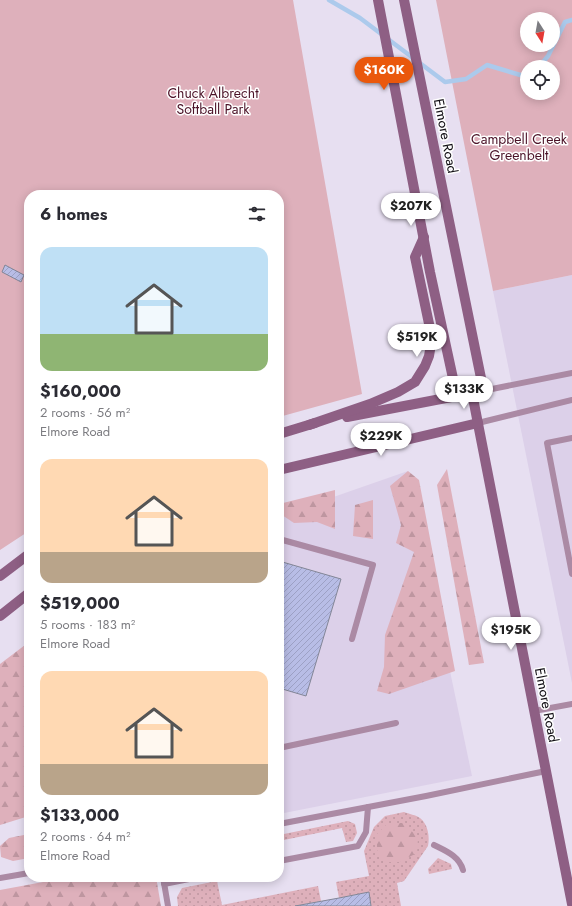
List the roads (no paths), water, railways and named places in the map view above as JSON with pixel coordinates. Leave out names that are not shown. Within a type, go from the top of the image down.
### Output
[{"type":"main road","points":[[378,0],[430,272],[454,383],[472,393]]},
{"type":"main road","name":"Elmore Road","points":[[404,0],[481,378],[472,393],[572,904]]},
{"type":"main road","points":[[284,432],[370,404],[398,392],[415,382],[425,366],[429,356],[432,338],[415,257],[424,237]]},
{"type":"main road","points":[[309,425],[472,393]]},
{"type":"main road","points":[[284,469],[478,423]]},
{"type":"main road","points":[[0,576],[24,558]]},
{"type":"main road","points":[[0,616],[24,597]]},
{"type":"lane","points":[[472,393],[572,373]]},
{"type":"lane","points":[[478,423],[572,400]]},
{"type":"lane","points":[[572,438],[547,444],[572,574]]},
{"type":"lane","points":[[284,539],[373,566],[352,639]]},
{"type":"lane","points":[[534,711],[572,704]]},
{"type":"lane","points":[[284,747],[396,723]]},
{"type":"lane","points":[[284,823],[546,771]]},
{"type":"lane","points":[[284,860],[358,846],[366,832],[368,807]]},
{"type":"lane","points":[[434,845],[449,852],[461,863],[463,870]]},
{"type":"lane","points":[[0,878],[24,874]]},
{"type":"lane","points":[[164,882],[168,906]]},
{"type":"waterway","points":[[329,0],[360,18],[445,82],[466,79],[487,65],[520,75]]},
{"type":"waterway","points":[[545,60],[565,22],[572,20]]},
{"type":"park label","name":"Chuck Albrecht Softball Park","points":[[213,102]]},
{"type":"park label","name":"Campbell Creek Greenbelt","points":[[519,148]]}]
